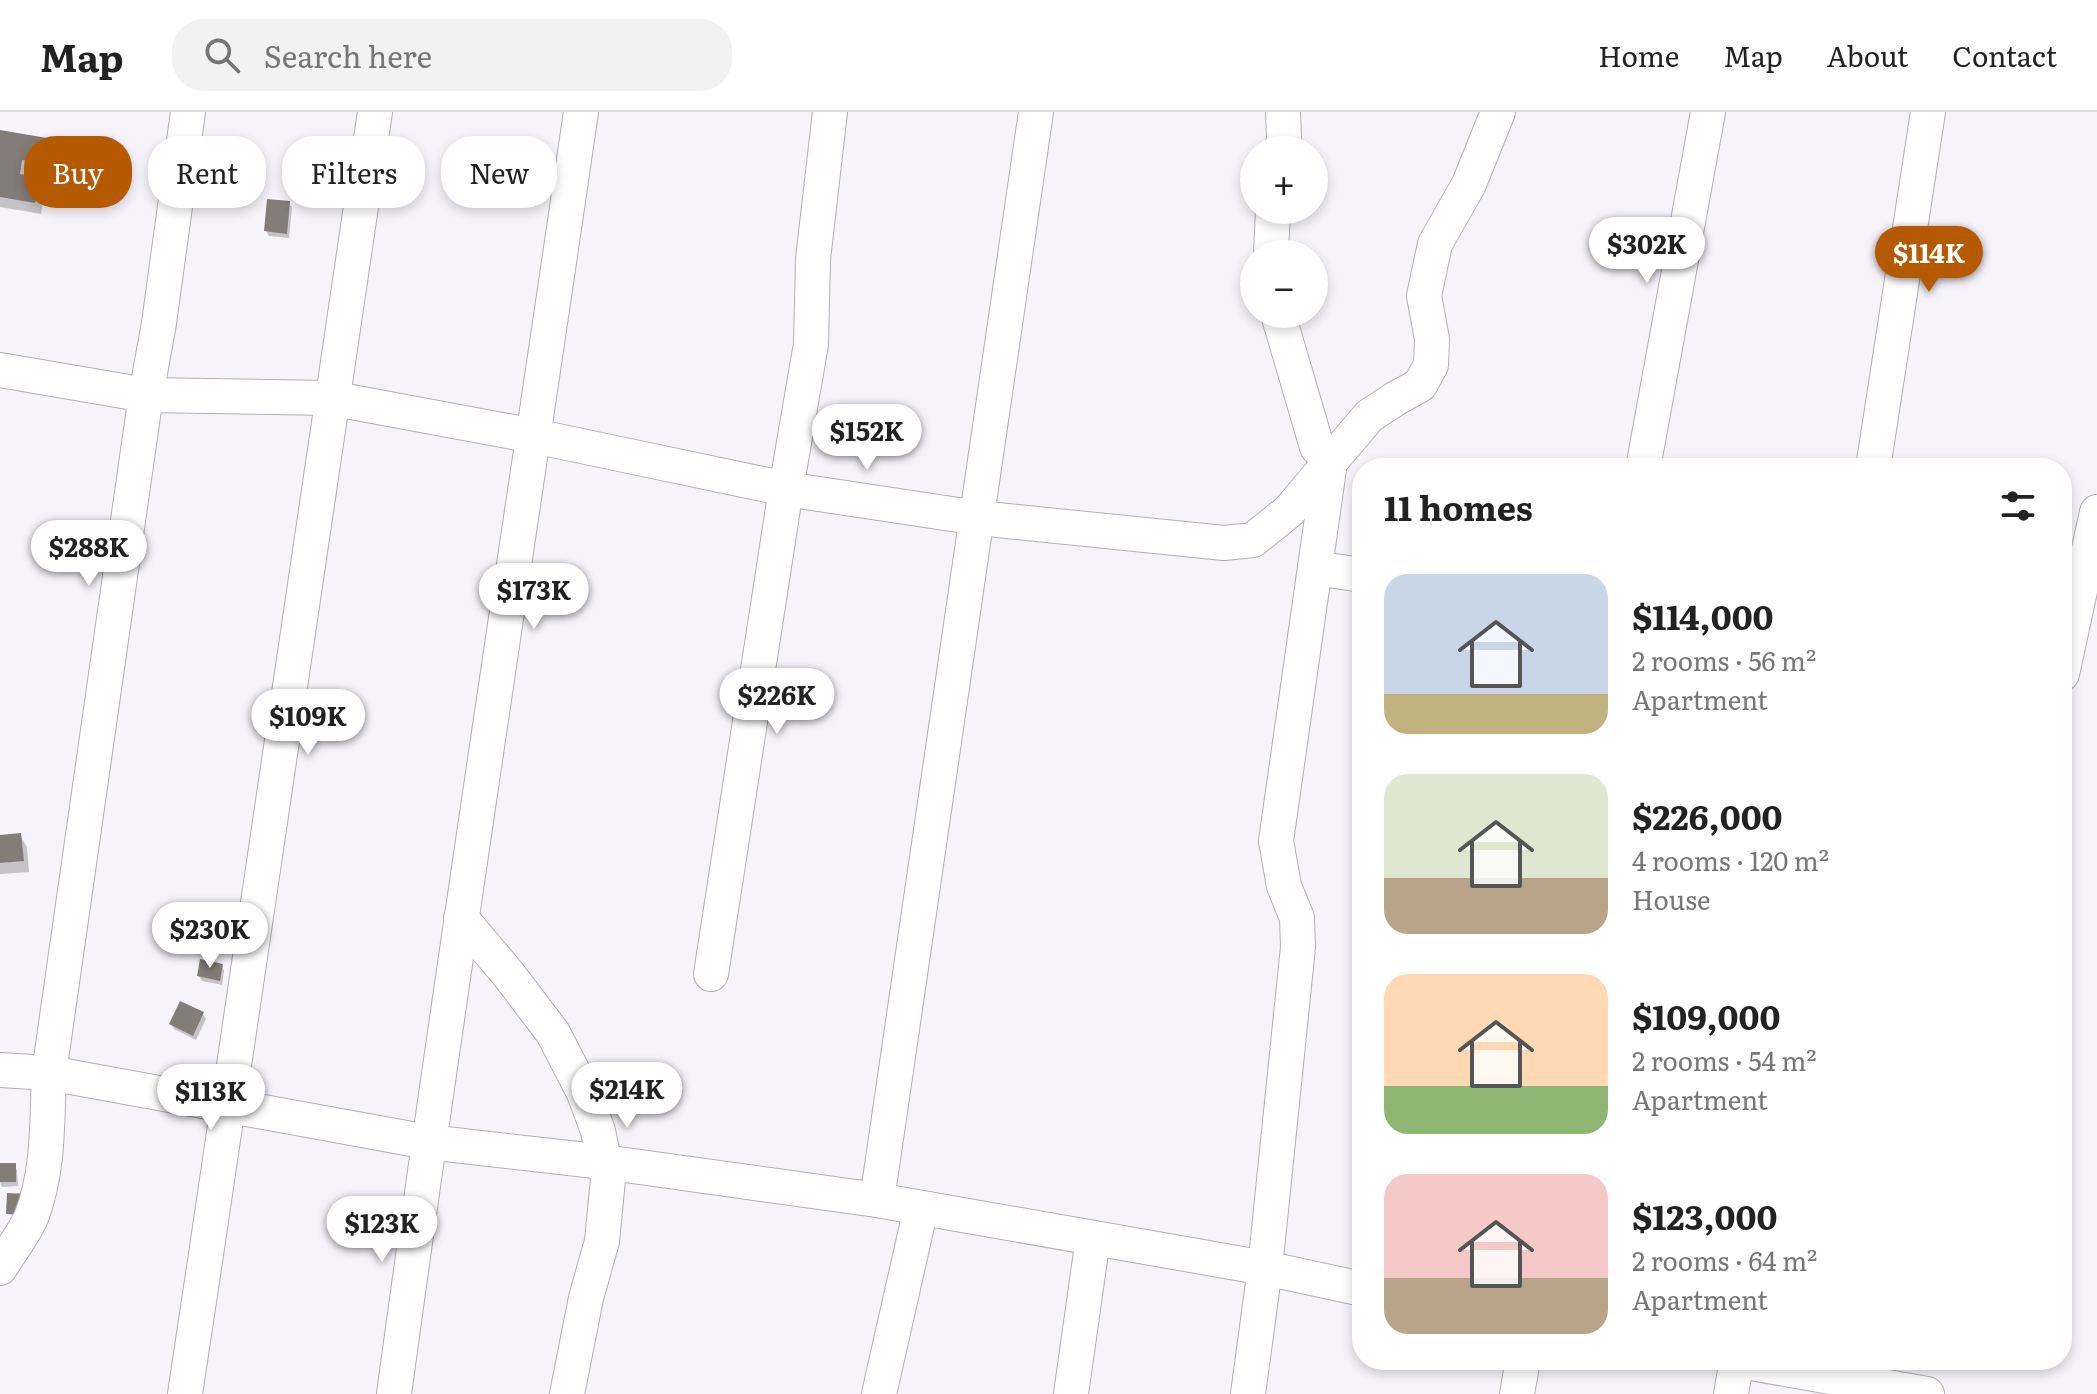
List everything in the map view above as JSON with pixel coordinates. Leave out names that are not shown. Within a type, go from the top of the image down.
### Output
[{"type":"street","points":[[0,1268],[32,1218],[46,1153],[49,1073],[188,112]]},
{"type":"street","points":[[185,1394],[330,398],[375,112]]},
{"type":"street","points":[[394,1394],[428,1142],[581,112]]},
{"type":"street","points":[[711,974],[811,344],[813,259],[830,112]]},
{"type":"street","points":[[877,1200],[1036,112]]},
{"type":"street","points":[[1283,112],[1284,136]]},
{"type":"street","points":[[0,370],[146,395],[330,398],[534,436],[786,489],[978,518],[1224,543],[1253,540],[1289,511],[1369,416],[1420,385],[1431,365],[1432,339],[1424,296],[1435,244],[1469,184],[1498,112]]},
{"type":"street","points":[[1645,458],[1708,112]]},
{"type":"street","points":[[1875,458],[1928,112]]},
{"type":"street","points":[[1248,1394],[1265,1268],[1298,947],[1297,918],[1284,886],[1276,841],[1330,462],[1317,447],[1282,328]]},
{"type":"street","points":[[2072,628],[2097,512]]},
{"type":"street","points":[[1315,568],[1352,574]]},
{"type":"street","points":[[461,918],[553,1033],[584,1093],[598,1131],[608,1179],[602,1241],[586,1298],[567,1394]]},
{"type":"street","points":[[0,1070],[49,1073],[428,1142],[604,1162],[877,1200],[1265,1268],[1352,1287]]},
{"type":"street","points":[[879,1394],[921,1208]]},
{"type":"street","points":[[1071,1394],[1093,1238]]},
{"type":"street","points":[[1517,1394],[1521,1370]]},
{"type":"street","points":[[1731,1394],[1735,1370]]},
{"type":"street","points":[[1810,1370],[1913,1384]]},
{"type":"building","points":[[0,130],[35,136],[24,136],[24,160],[20,174],[24,175],[24,201],[0,197]]},
{"type":"building","points":[[267,199],[282,200],[282,208],[289,208],[287,234],[264,231]]},
{"type":"building","points":[[21,833],[24,861],[0,863],[0,835]]},
{"type":"building","points":[[200,959],[223,964],[220,981],[197,976]]},
{"type":"building","points":[[180,1001],[204,1012],[193,1036],[169,1024]]},
{"type":"building","points":[[0,1163],[16,1163],[16,1182],[0,1182]]},
{"type":"building","points":[[7,1193],[30,1194],[29,1215],[6,1214]]}]
